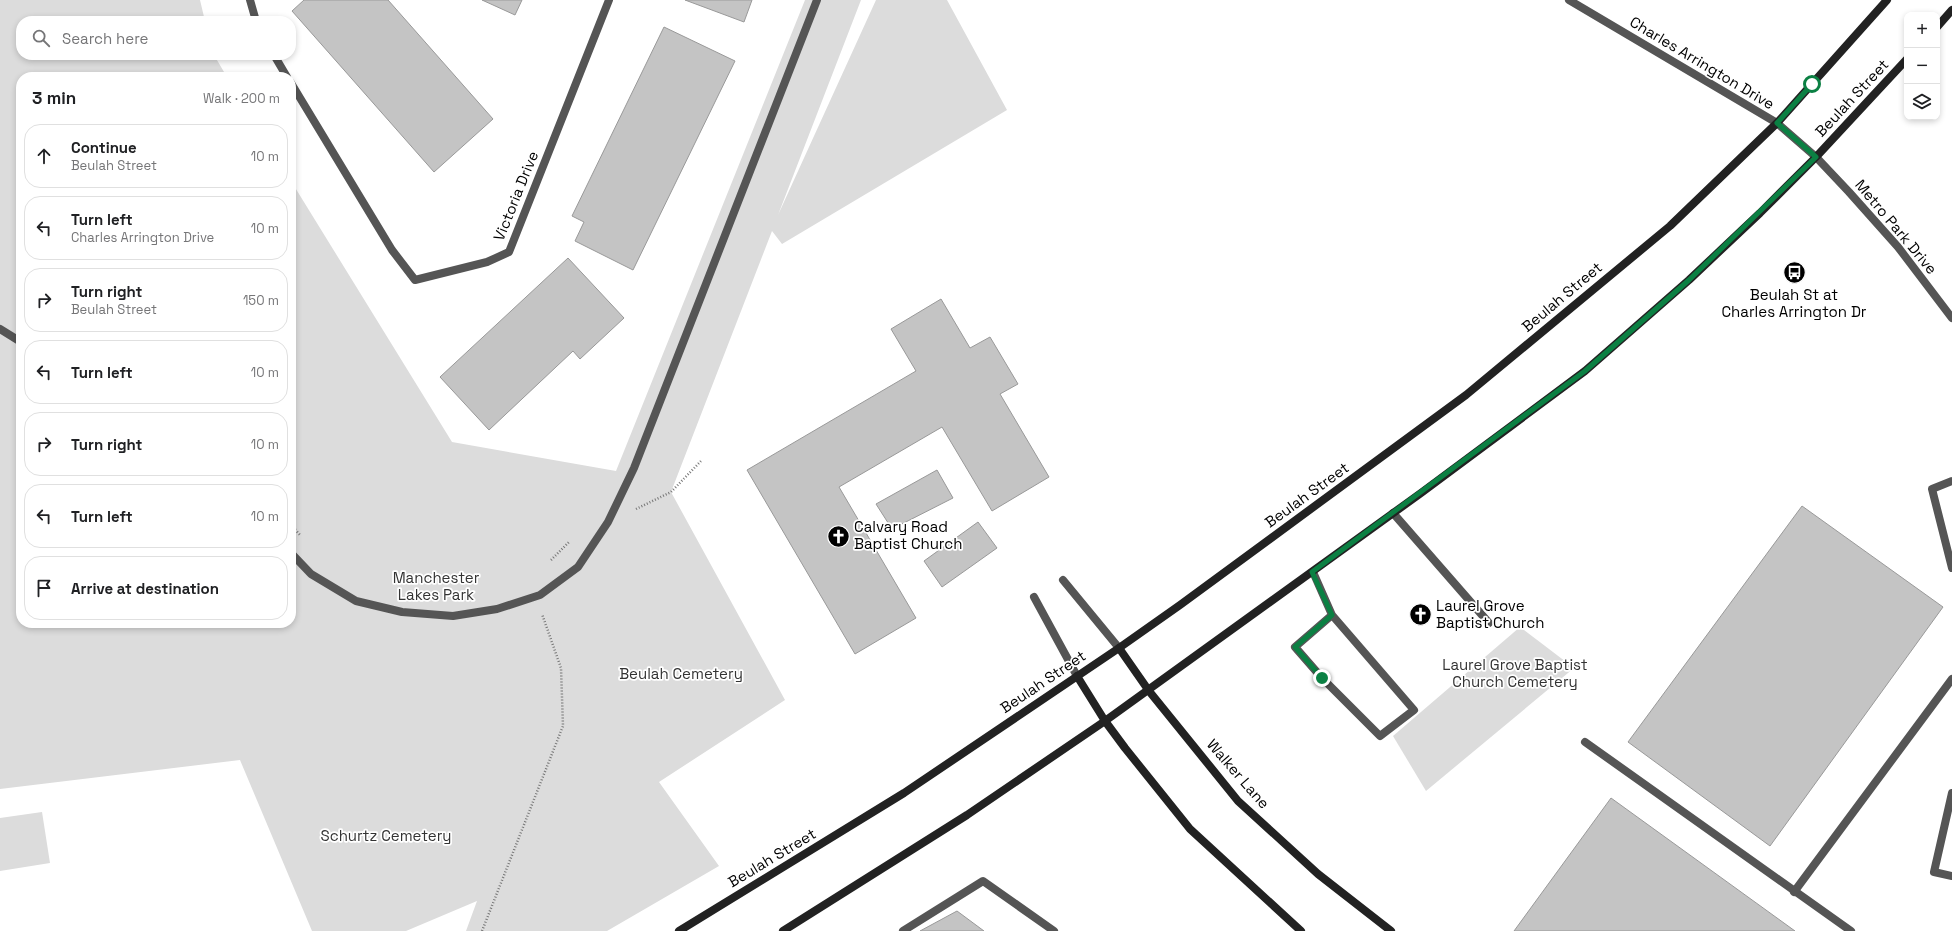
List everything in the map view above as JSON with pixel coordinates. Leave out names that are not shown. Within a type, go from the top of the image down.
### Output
[{"type":"main road","name":"Beulah Street","points":[[679,931],[904,794],[1120,648],[1466,395],[1670,226],[1777,123],[1887,0]]},
{"type":"main road","points":[[1940,23],[1952,10]]},
{"type":"main road","name":"Beulah Street","points":[[782,931],[967,815],[1105,721],[1393,513],[1585,371],[1689,280],[1816,157],[1904,62]]},
{"type":"main road","name":"Walker Lane","points":[[1120,648],[1149,690],[1238,801],[1318,874],[1391,931]]},
{"type":"main road","points":[[1077,676],[1105,721],[1190,829],[1301,931]]},
{"type":"street","points":[[250,0],[255,16]]},
{"type":"street","name":"Victoria Drive","points":[[296,91],[392,250],[415,280],[486,262],[509,252],[609,0]]},
{"type":"street","points":[[296,558],[311,574],[356,601],[402,612],[453,616],[497,609],[535,596],[578,567],[608,522],[634,468],[817,0]]},
{"type":"street","name":"Charles Arrington Drive","points":[[1569,0],[1777,123],[1816,157]]},
{"type":"street","points":[[277,60],[284,72]]},
{"type":"street","name":"Metro Park Drive","points":[[1816,157],[1898,247],[1952,318]]},
{"type":"street","points":[[0,328],[16,339]]},
{"type":"street","points":[[1952,481],[1932,489],[1952,568]]},
{"type":"street","points":[[1393,513],[1489,623]]},
{"type":"street","points":[[1312,572],[1332,615],[1414,710],[1380,736],[1322,678],[1295,647],[1332,615]]},
{"type":"street","points":[[1064,580],[1120,648]]},
{"type":"street","points":[[1034,597],[1077,676]]},
{"type":"street","points":[[1794,892],[1952,679]]},
{"type":"street","points":[[1585,742],[1850,931]]},
{"type":"street","points":[[1952,793],[1934,872],[1952,876]]},
{"type":"street","points":[[903,931],[983,881],[1054,931]]},
{"type":"path","points":[[608,522],[671,492],[701,461]]},
{"type":"path","points":[[296,530],[305,540]]},
{"type":"path","points":[[548,562],[573,537]]},
{"type":"path","points":[[482,931],[563,726],[561,668],[535,596]]},
{"type":"green space","points":[[0,0],[200,0],[204,16],[16,16],[16,60],[217,60],[224,72],[16,72],[16,628],[296,628],[296,189],[452,442],[616,471],[805,0],[861,0],[778,215],[876,0],[947,0],[1007,110],[782,244],[772,231],[671,492],[785,700],[659,782],[719,866],[607,931],[466,931],[477,901],[406,931],[312,931],[240,760],[0,789]]},
{"type":"green space","name":"Laurel Grove Baptist Church Cemetery","points":[[1520,627],[1574,668],[1426,791],[1393,736]]},
{"type":"green space","points":[[42,812],[50,863],[0,871],[0,818]]},
{"type":"building","points":[[304,0],[388,0],[493,119],[434,172],[292,11]]},
{"type":"building","points":[[482,0],[522,0],[515,15]]},
{"type":"building","points":[[685,0],[752,0],[744,22]]},
{"type":"building","points":[[664,27],[735,61],[633,270],[575,241],[584,222],[572,216]]},
{"type":"building","points":[[568,258],[624,318],[580,359],[573,351],[489,430],[440,377]]},
{"type":"building","points":[[941,299],[970,348],[990,337],[1018,384],[1000,394],[1049,477],[992,511],[942,427],[839,487],[916,618],[855,654],[747,470],[916,371],[891,329]]},
{"type":"building","points":[[937,470],[953,498],[892,529],[876,504]]},
{"type":"building","points":[[1802,506],[1943,607],[1770,846],[1628,742]]},
{"type":"building","points":[[978,522],[997,548],[942,587],[924,561]]},
{"type":"building","points":[[1611,798],[1795,931],[1514,931]]},
{"type":"building","points":[[957,911],[984,931],[920,931]]},
{"type":"place","name":"Beulah St at Charles Arrington Dr","points":[[1794,272]]},
{"type":"place","name":"Calvary Road Baptist Church","points":[[838,536]]},
{"type":"place","name":"Laurel Grove Baptist Church","points":[[1421,615]]},
{"type":"route","points":[[1322,678],[1295,647],[1332,615],[1312,572],[1585,371],[1689,280],[1760,213],[1816,157],[1777,123],[1812,84]]},
{"type":"park label","name":"Manchester Lakes Park","points":[[436,586]]},
{"type":"park label","name":"Beulah Cemetery","points":[[681,674]]},
{"type":"park label","name":"Schurtz Cemetery","points":[[386,836]]}]
